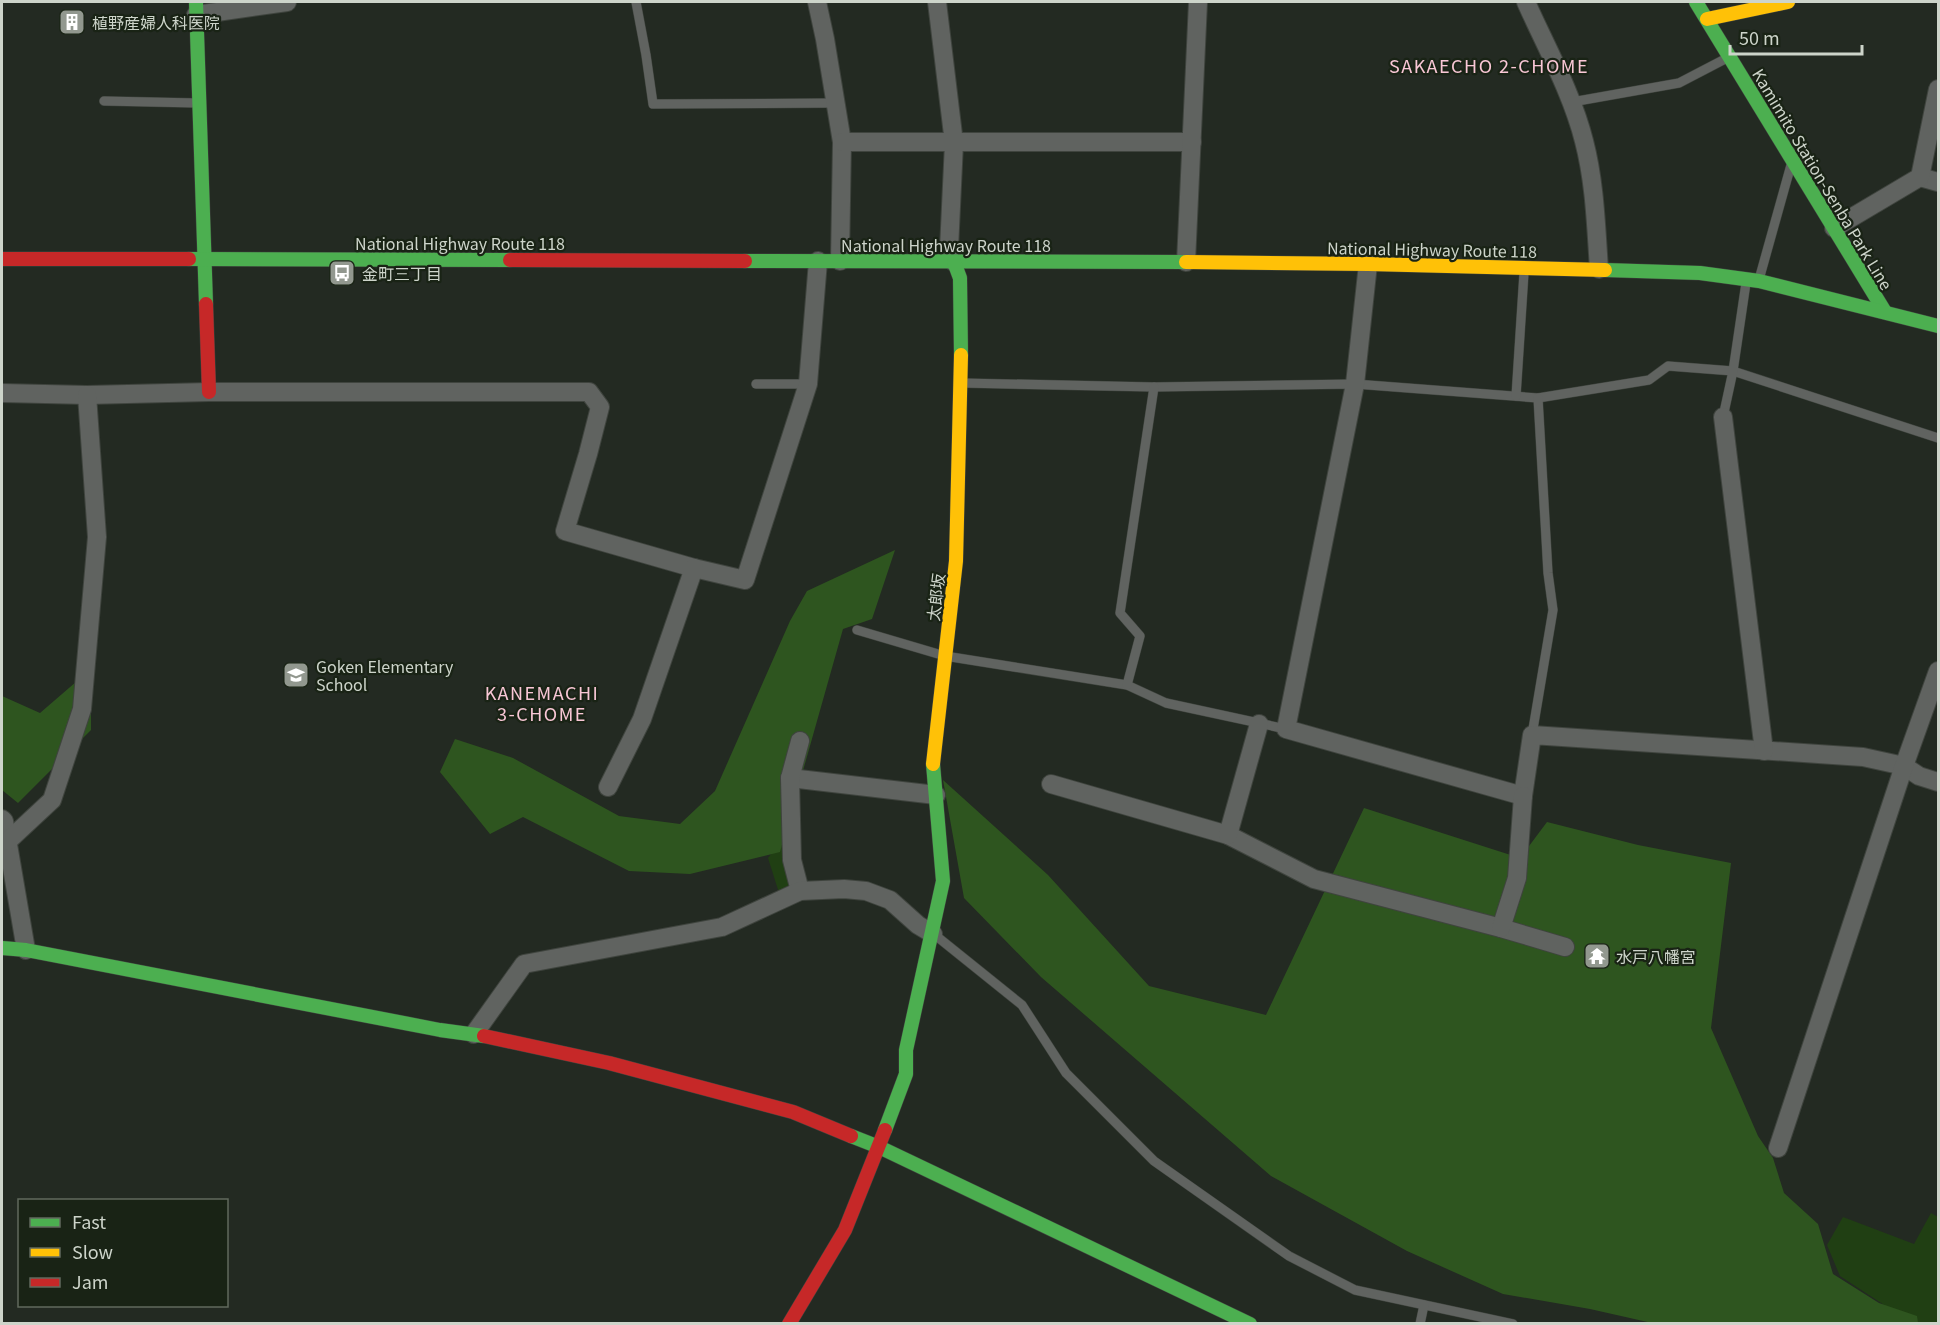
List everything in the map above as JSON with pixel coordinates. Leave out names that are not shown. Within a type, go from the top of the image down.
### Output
[{"type":"main road","name":"Kamimito Station-Senba Park Line","points":[[1696,2],[1885,312]]},
{"type":"main road","points":[[1707,19],[1788,2]]},
{"type":"main road","points":[[196,8],[209,392]]},
{"type":"main road","name":"National Highway Route 118","points":[[2,260],[1186,262],[1599,269],[1700,273],[1752,280],[1938,326]]},
{"type":"main road","name":"太郎坂","points":[[789,1323],[845,1230],[906,1074],[906,1050],[944,881],[933,760],[956,561],[962,383],[960,278],[954,262]]},
{"type":"main road","points":[[2,948],[26,950],[440,1030],[474,1034],[609,1063],[793,1112],[879,1147],[1251,1323]]},
{"type":"street","points":[[196,8],[287,2]]},
{"type":"street","points":[[817,2],[842,142],[840,261]]},
{"type":"street","points":[[937,2],[954,142],[949,249],[954,262]]},
{"type":"street","points":[[1186,262],[1198,2]]},
{"type":"street","points":[[1526,2],[1572,102],[1585,142],[1593,189],[1599,269]]},
{"type":"street","points":[[1920,177],[1938,89]]},
{"type":"street","points":[[842,142],[1192,142]]},
{"type":"street","points":[[1834,228],[1920,177],[1938,182]]},
{"type":"street","points":[[2,393],[87,395],[209,392],[589,392],[600,407],[565,531],[694,568],[745,580],[808,384],[818,261]]},
{"type":"street","points":[[1368,264],[1355,384],[1286,729],[1523,796]]},
{"type":"street","points":[[8,841],[52,800],[82,709],[97,537],[87,395]]},
{"type":"street","points":[[1722,417],[1764,751]]},
{"type":"street","points":[[608,787],[642,718],[694,568]]},
{"type":"street","points":[[1778,1148],[1904,766],[1938,671]]},
{"type":"street","points":[[1228,835],[1259,724]]},
{"type":"street","points":[[1501,928],[1517,878],[1523,796],[1533,735],[1863,757],[1904,766],[1919,776],[1938,782]]},
{"type":"street","points":[[800,741],[790,778],[792,860],[800,891]]},
{"type":"street","points":[[790,778],[936,795]]},
{"type":"street","points":[[1051,784],[1228,835],[1314,879],[1565,947]]},
{"type":"street","points":[[2,819],[8,841],[26,950]]},
{"type":"street","points":[[474,1034],[524,964],[722,927],[800,891],[844,889],[866,891],[890,900],[918,925],[933,934]]},
{"type":"lane","points":[[636,2],[653,104],[836,103]]},
{"type":"lane","points":[[1572,102],[1679,83],[1730,56]]},
{"type":"lane","points":[[104,101],[200,103]]},
{"type":"lane","points":[[1722,417],[1752,280],[1793,161]]},
{"type":"lane","points":[[1516,396],[1524,267]]},
{"type":"lane","points":[[962,383],[1154,387],[1355,384],[1538,398],[1649,380],[1668,366],[1733,371],[1938,438]]},
{"type":"lane","points":[[756,384],[808,384]]},
{"type":"lane","points":[[1127,685],[1140,636],[1120,613],[1154,387]]},
{"type":"lane","points":[[1533,735],[1553,610],[1548,573],[1538,398]]},
{"type":"lane","points":[[857,630],[945,656],[1127,685],[1166,703],[1286,729]]},
{"type":"lane","points":[[933,934],[1022,1005],[1066,1072],[1154,1161],[1288,1256],[1355,1290],[1514,1323]]},
{"type":"lane","points":[[1420,1323],[1424,1305]]},
{"type":"green space","points":[[895,550],[872,619],[843,629],[780,852],[690,874],[629,871],[523,817],[490,834],[440,772],[455,739],[513,758],[619,816],[680,824],[715,791],[790,621],[807,591]]},
{"type":"green space","points":[[91,669],[91,730],[18,803],[2,790],[2,696],[40,713]]},
{"type":"green space","points":[[943,780],[1048,875],[1149,986],[1266,1015],[1364,808],[1520,858],[1547,822],[1638,845],[1731,863],[1711,1028],[1758,1136],[1773,1158],[1784,1193],[1818,1224],[1833,1274],[1879,1303],[1917,1316],[1918,1323],[1652,1323],[1590,1309],[1503,1294],[1407,1251],[1271,1176],[1041,977],[964,898]]},
{"type":"green space","points":[[788,833],[797,889],[780,896],[768,858]]},
{"type":"green space","points":[[1931,1213],[1938,1217],[1938,1323],[1915,1323],[1840,1276],[1827,1245],[1843,1217],[1914,1244]]},
{"type":"traffic: fast","points":[[196,2],[206,304]]},
{"type":"traffic: fast","points":[[1696,2],[1885,312]]},
{"type":"traffic: fast","points":[[189,259],[510,260]]},
{"type":"traffic: fast","points":[[745,261],[1186,262]]},
{"type":"traffic: fast","points":[[954,262],[960,278],[961,355]]},
{"type":"traffic: fast","points":[[1605,270],[1700,273],[1759,281],[1938,326]]},
{"type":"traffic: fast","points":[[885,1130],[906,1074],[906,1050],[943,881],[933,764]]},
{"type":"traffic: fast","points":[[2,948],[26,950],[440,1030],[484,1036]]},
{"type":"traffic: fast","points":[[851,1136],[879,1147],[1250,1324]]},
{"type":"traffic: slow","points":[[1707,19],[1788,2]]},
{"type":"traffic: slow","points":[[1186,262],[1605,270]]},
{"type":"traffic: slow","points":[[933,764],[956,561],[961,355]]},
{"type":"traffic: jam","points":[[2,259],[189,259]]},
{"type":"traffic: jam","points":[[510,260],[745,261]]},
{"type":"traffic: jam","points":[[206,304],[209,392]]},
{"type":"traffic: jam","points":[[484,1036],[609,1063],[793,1112],[851,1136]]},
{"type":"traffic: jam","points":[[789,1324],[845,1230],[885,1130]]},
{"type":"place","name":"植野産婦人科医院","points":[[72,22]]},
{"type":"place","name":"金町三丁目","points":[[342,273]]},
{"type":"place","name":"Goken Elementary School","points":[[296,675]]},
{"type":"place","name":"水戸八幡宮","points":[[1597,956]]},
{"type":"district","name":"SAKAECHO 2-CHOME","points":[[1489,65]]},
{"type":"district","name":"KANEMACHI 3-CHOME","points":[[542,702]]}]
